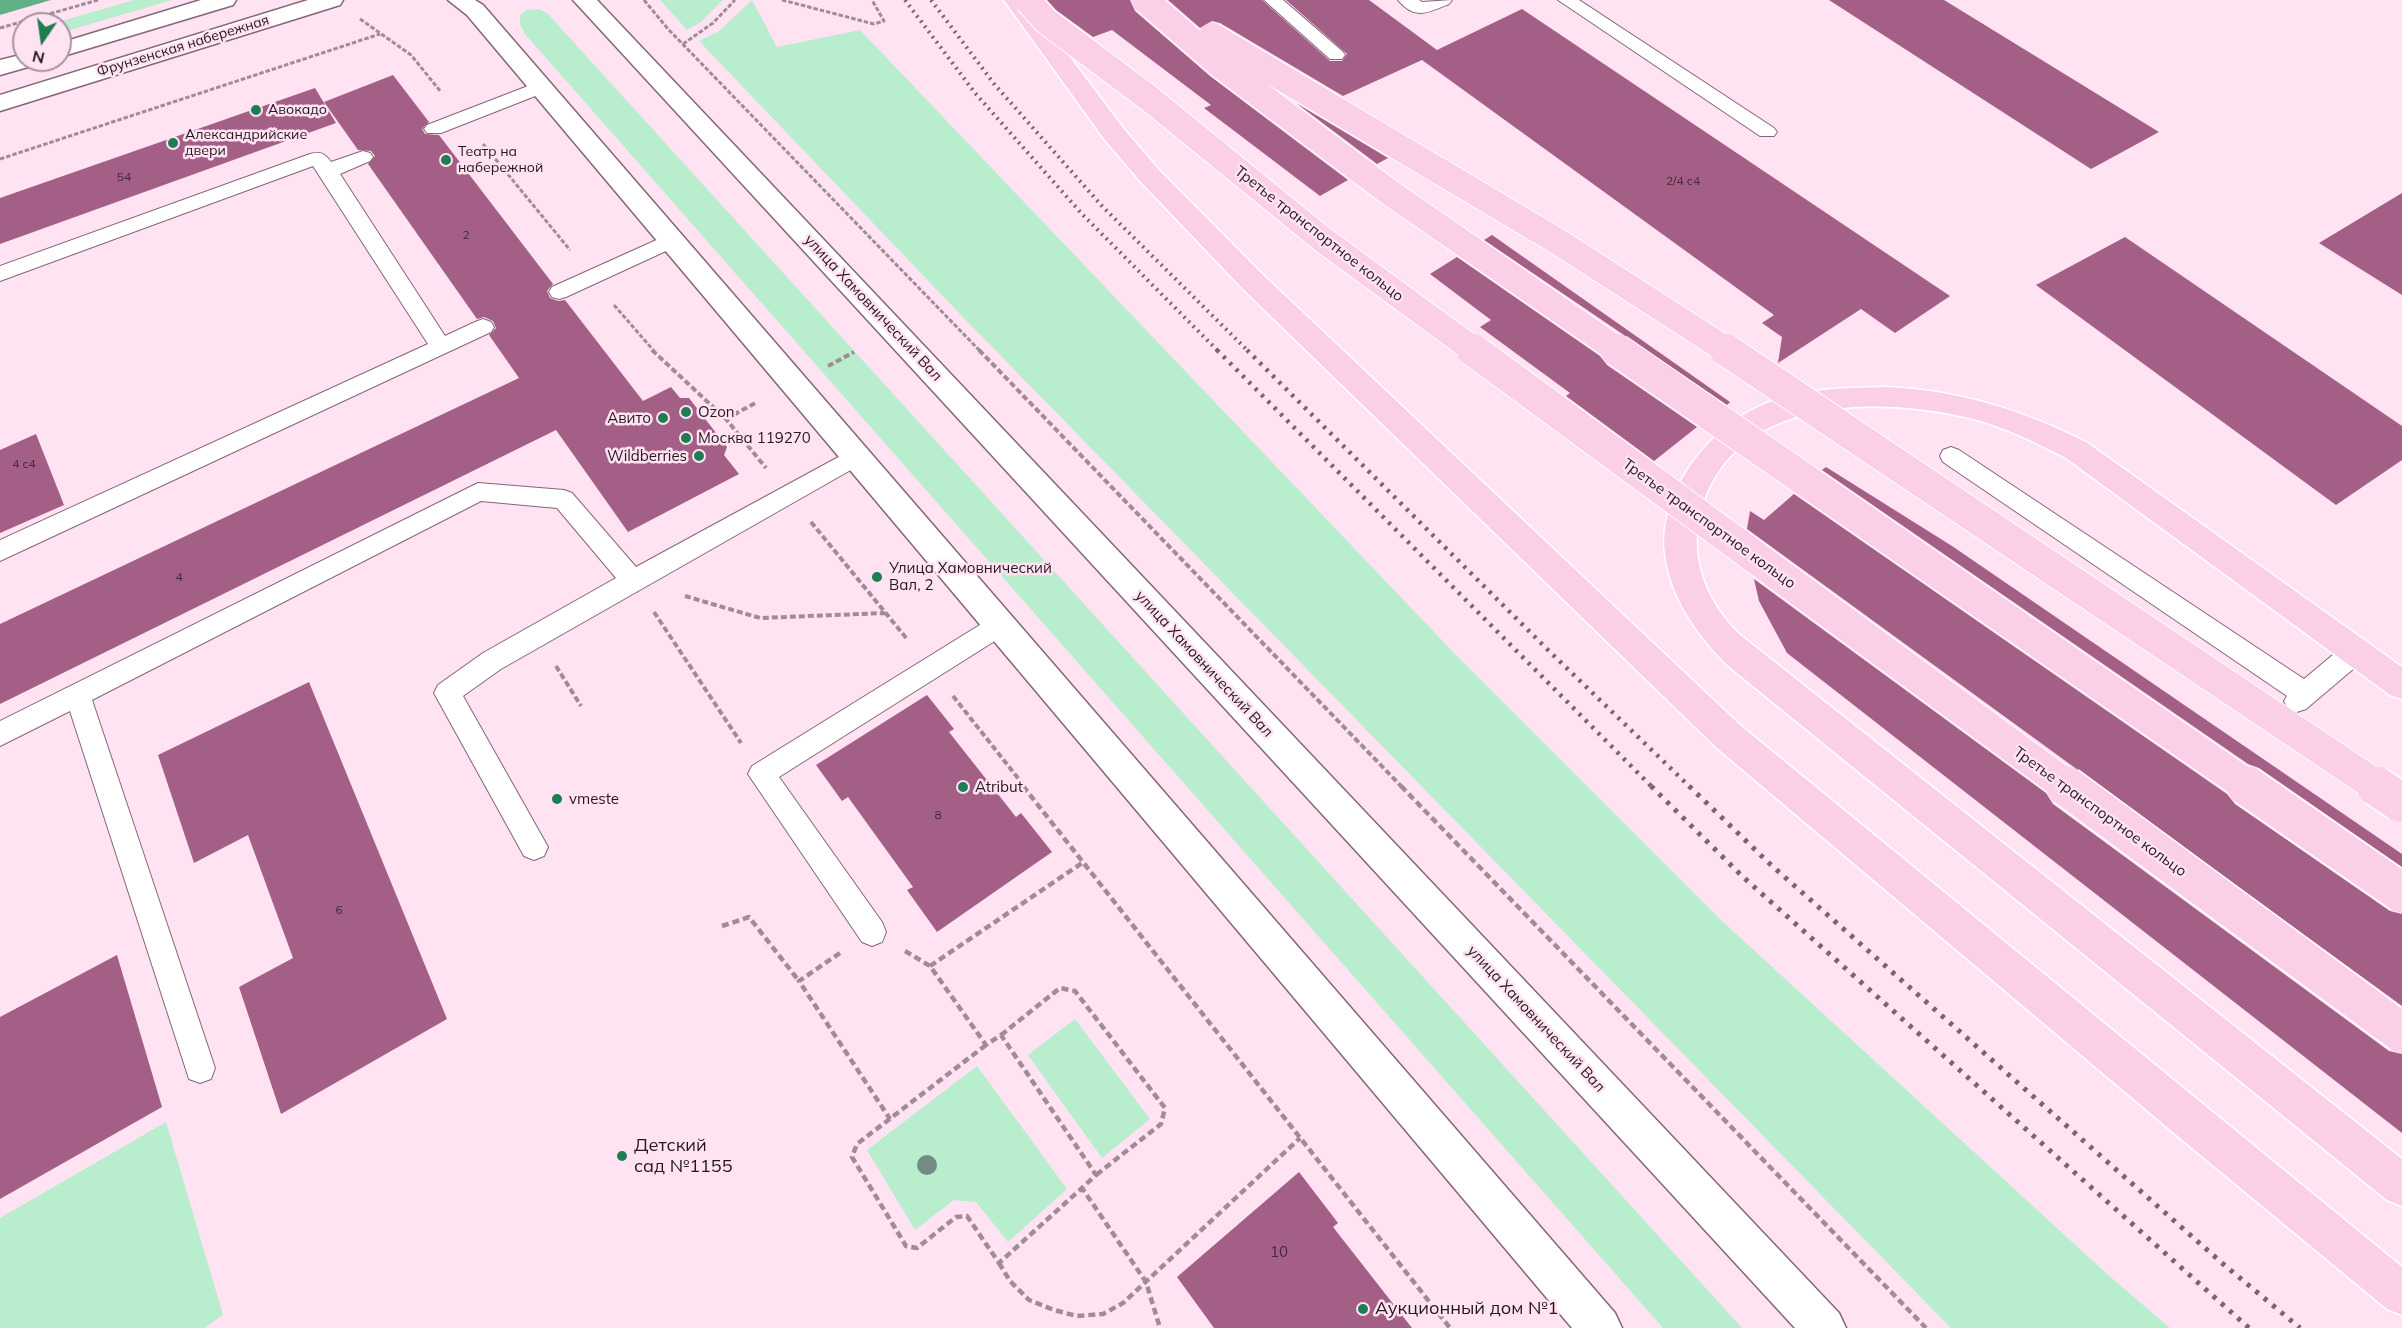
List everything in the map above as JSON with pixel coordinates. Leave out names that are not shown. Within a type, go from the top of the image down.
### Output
[{"type":"main road","points":[[72,46],[225,0]]},
{"type":"main road","name":"Фрунзенская набережная","points":[[0,103],[332,0]]},
{"type":"main road","points":[[459,0],[475,10],[1600,1328]]},
{"type":"main road","name":"улица Хамовнический Вал","points":[[584,0],[1824,1328]]},
{"type":"main road","points":[[1015,0],[1114,134],[1158,184],[1253,282],[1729,737],[2402,1294]]},
{"type":"main road","name":"Третье транспортное кольцо","points":[[1027,0],[1046,21],[1149,99],[1322,239],[2402,1033]]},
{"type":"main road","points":[[1145,0],[1220,65],[1389,192],[2402,893]]},
{"type":"main road","points":[[1151,0],[1557,241],[1680,319],[2401,802]]},
{"type":"main road","points":[[2402,685],[2121,480],[2067,445],[2038,430],[1995,413],[1940,400],[1875,397],[1818,400],[1769,413],[1739,430],[1711,457],[1692,487],[1682,525],[1680,557],[1694,594],[1716,632],[1767,678],[2402,1185]]},
{"type":"lane","points":[[1272,0],[1336,55]]},
{"type":"lane","points":[[1407,0],[1420,9],[1443,0]]},
{"type":"lane","points":[[1567,0],[1767,132]]},
{"type":"lane","points":[[434,129],[541,87]]},
{"type":"lane","points":[[328,171],[363,157]]},
{"type":"lane","points":[[0,274],[317,158],[328,171],[441,347]]},
{"type":"lane","points":[[559,292],[672,240]]},
{"type":"lane","points":[[0,551],[483,327]]},
{"type":"lane","points":[[1951,456],[2301,697],[2356,651]]},
{"type":"lane","points":[[534,847],[447,693],[492,661],[855,457]]},
{"type":"lane","points":[[0,734],[478,492],[564,499],[633,581]]},
{"type":"lane","points":[[872,932],[761,774],[1000,625]]},
{"type":"lane","points":[[78,695],[200,1068]]},
{"type":"path","points":[[0,28],[98,0]]},
{"type":"path","points":[[644,0],[683,44],[1926,1328]]},
{"type":"path","points":[[683,44],[713,23],[735,0]]},
{"type":"path","points":[[782,0],[874,24],[884,21],[872,0]]},
{"type":"path","points":[[357,14],[361,21],[411,56],[643,341],[726,419],[931,668],[1082,863],[1450,1328]]},
{"type":"path","points":[[0,159],[380,34]]},
{"type":"path","points":[[931,312],[939,309]]},
{"type":"path","points":[[822,369],[854,352]]},
{"type":"path","points":[[726,419],[763,399]]},
{"type":"path","points":[[633,581],[760,618],[885,613]]},
{"type":"path","points":[[633,581],[761,774]]},
{"type":"path","points":[[537,635],[581,706]]},
{"type":"path","points":[[930,966],[1082,863]]},
{"type":"path","points":[[722,926],[749,917],[800,981],[890,1119]]},
{"type":"path","points":[[800,981],[872,932],[930,966],[986,1045]]},
{"type":"path","points":[[999,1263],[1096,1175],[1161,1124],[1165,1108],[1075,991],[1060,988],[857,1144],[852,1157],[906,1246],[917,1248],[956,1217],[967,1216],[1010,1281],[1029,1300],[1077,1316],[1104,1314],[1122,1303],[1146,1282],[1300,1138]]},
{"type":"path","points":[[1001,1035],[1096,1175]]},
{"type":"path","points":[[1082,1188],[1146,1282],[1160,1328]]},
{"type":"shaded area","points":[[0,0],[51,0],[0,15]]},
{"type":"shaded area","points":[[134,0],[172,0],[72,29],[72,18]]},
{"type":"shaded area","points":[[660,0],[723,0],[701,22],[687,30]]},
{"type":"shaded area","points":[[752,0],[777,47],[860,30],[1454,653],[1722,921],[2107,1274],[2170,1328],[1951,1328],[960,314],[699,41],[719,31]]},
{"type":"shaded area","points":[[539,9],[548,14],[1742,1328],[1663,1328],[525,34],[520,24],[520,15],[527,10]]},
{"type":"shaded area","points":[[1075,1019],[1150,1119],[1102,1158],[1028,1055]]},
{"type":"shaded area","points":[[977,1066],[1067,1189],[1008,1242],[976,1202],[954,1200],[915,1230],[867,1150]]},
{"type":"shaded area","points":[[166,1122],[223,1315],[204,1328],[0,1328],[0,1218]]},
{"type":"building","points":[[1047,0],[1130,0],[1135,11],[1210,76],[1348,180],[1320,196],[1204,108],[1211,105],[1112,30],[1093,37],[1056,10]]},
{"type":"building","points":[[1168,0],[1262,0],[1330,61],[1342,61],[1347,54],[1286,0],[1369,0],[1437,50],[1522,9],[1950,296],[1895,333],[1861,309],[1778,363],[1782,337],[1762,323],[1774,315],[1422,60],[1343,96],[1220,23],[1212,21],[1200,28]]},
{"type":"building","points":[[1829,0],[1944,0],[2159,132],[2091,169]]},
{"type":"building","points":[[393,75],[429,122],[422,129],[425,134],[439,135],[553,284],[547,291],[550,298],[558,301],[565,300],[643,401],[671,387],[680,398],[689,398],[727,447],[724,455],[739,474],[628,532],[556,430],[0,704],[0,624],[519,378],[489,335],[496,328],[493,321],[484,317],[477,319],[368,164],[375,156],[371,151],[358,150],[324,102]]},
{"type":"building","points":[[315,88],[336,123],[0,244],[0,198]]},
{"type":"building","points":[[1296,103],[1388,158],[1377,164]]},
{"type":"building","points":[[2402,193],[2402,295],[2319,243]]},
{"type":"building","points":[[1492,235],[1730,402],[1727,405],[1484,240]]},
{"type":"building","points":[[2125,237],[2402,426],[2402,460],[2336,505],[2036,285]]},
{"type":"building","points":[[1457,257],[1600,356],[1607,365],[1697,427],[1654,461],[1566,396],[1570,393],[1480,327],[1491,320],[1430,274]]},
{"type":"building","points":[[36,434],[64,505],[0,533],[0,450]]},
{"type":"building","points":[[1826,467],[1952,546],[2402,854],[2402,867],[2259,768],[2248,764],[1822,470]]},
{"type":"building","points":[[1794,494],[2227,794],[2235,804],[2390,911],[2402,914],[2402,1006],[1747,529],[1750,511],[1764,520]]},
{"type":"building","points":[[1754,579],[2046,793],[2053,804],[2389,1051],[2402,1054],[2402,1133],[1787,653],[1759,601]]},
{"type":"building","points":[[309,682],[447,1019],[281,1114],[239,987],[293,958],[248,835],[194,863],[158,755]]},
{"type":"building","points":[[927,695],[954,729],[949,732],[1016,817],[1021,813],[1052,852],[937,932],[907,890],[913,887],[848,797],[842,801],[816,765]]},
{"type":"building","points":[[117,955],[162,1107],[0,1199],[0,1017]]},
{"type":"building","points":[[1299,1172],[1338,1223],[1333,1227],[1412,1328],[1214,1328],[1177,1277]]},
{"type":"railway","points":[[905,0],[975,93],[1082,214],[1218,351]]},
{"type":"railway","points":[[931,0],[995,85],[1102,206],[1248,351]]},
{"type":"railway","points":[[1217,350],[1651,786]]},
{"type":"railway","points":[[1247,350],[1550,652],[1690,787]]},
{"type":"railway","points":[[1651,786],[1743,877],[2249,1328]]},
{"type":"railway","points":[[1689,786],[1771,865],[2222,1263],[2300,1328]]},
{"type":"place","name":"Авокадо","points":[[256,110]]},
{"type":"place","name":"Александрийские двери","points":[[173,143]]},
{"type":"place","name":"Театр на набережной","points":[[446,160]]},
{"type":"place","name":"Ozon","points":[[686,412]]},
{"type":"place","name":"Авито","points":[[663,418]]},
{"type":"place","name":"Москва 119270","points":[[686,438]]},
{"type":"place","name":"Wildberries","points":[[699,456]]},
{"type":"place","name":"Улица Хамовнический Вал, 2","points":[[877,577]]},
{"type":"place","name":"Atribut","points":[[963,787]]},
{"type":"place","name":"vmeste","points":[[557,799]]},
{"type":"place","name":"Детский сад №1155","points":[[622,1156]]},
{"type":"place","name":"Аукционный дом №1","points":[[1363,1309]]}]
